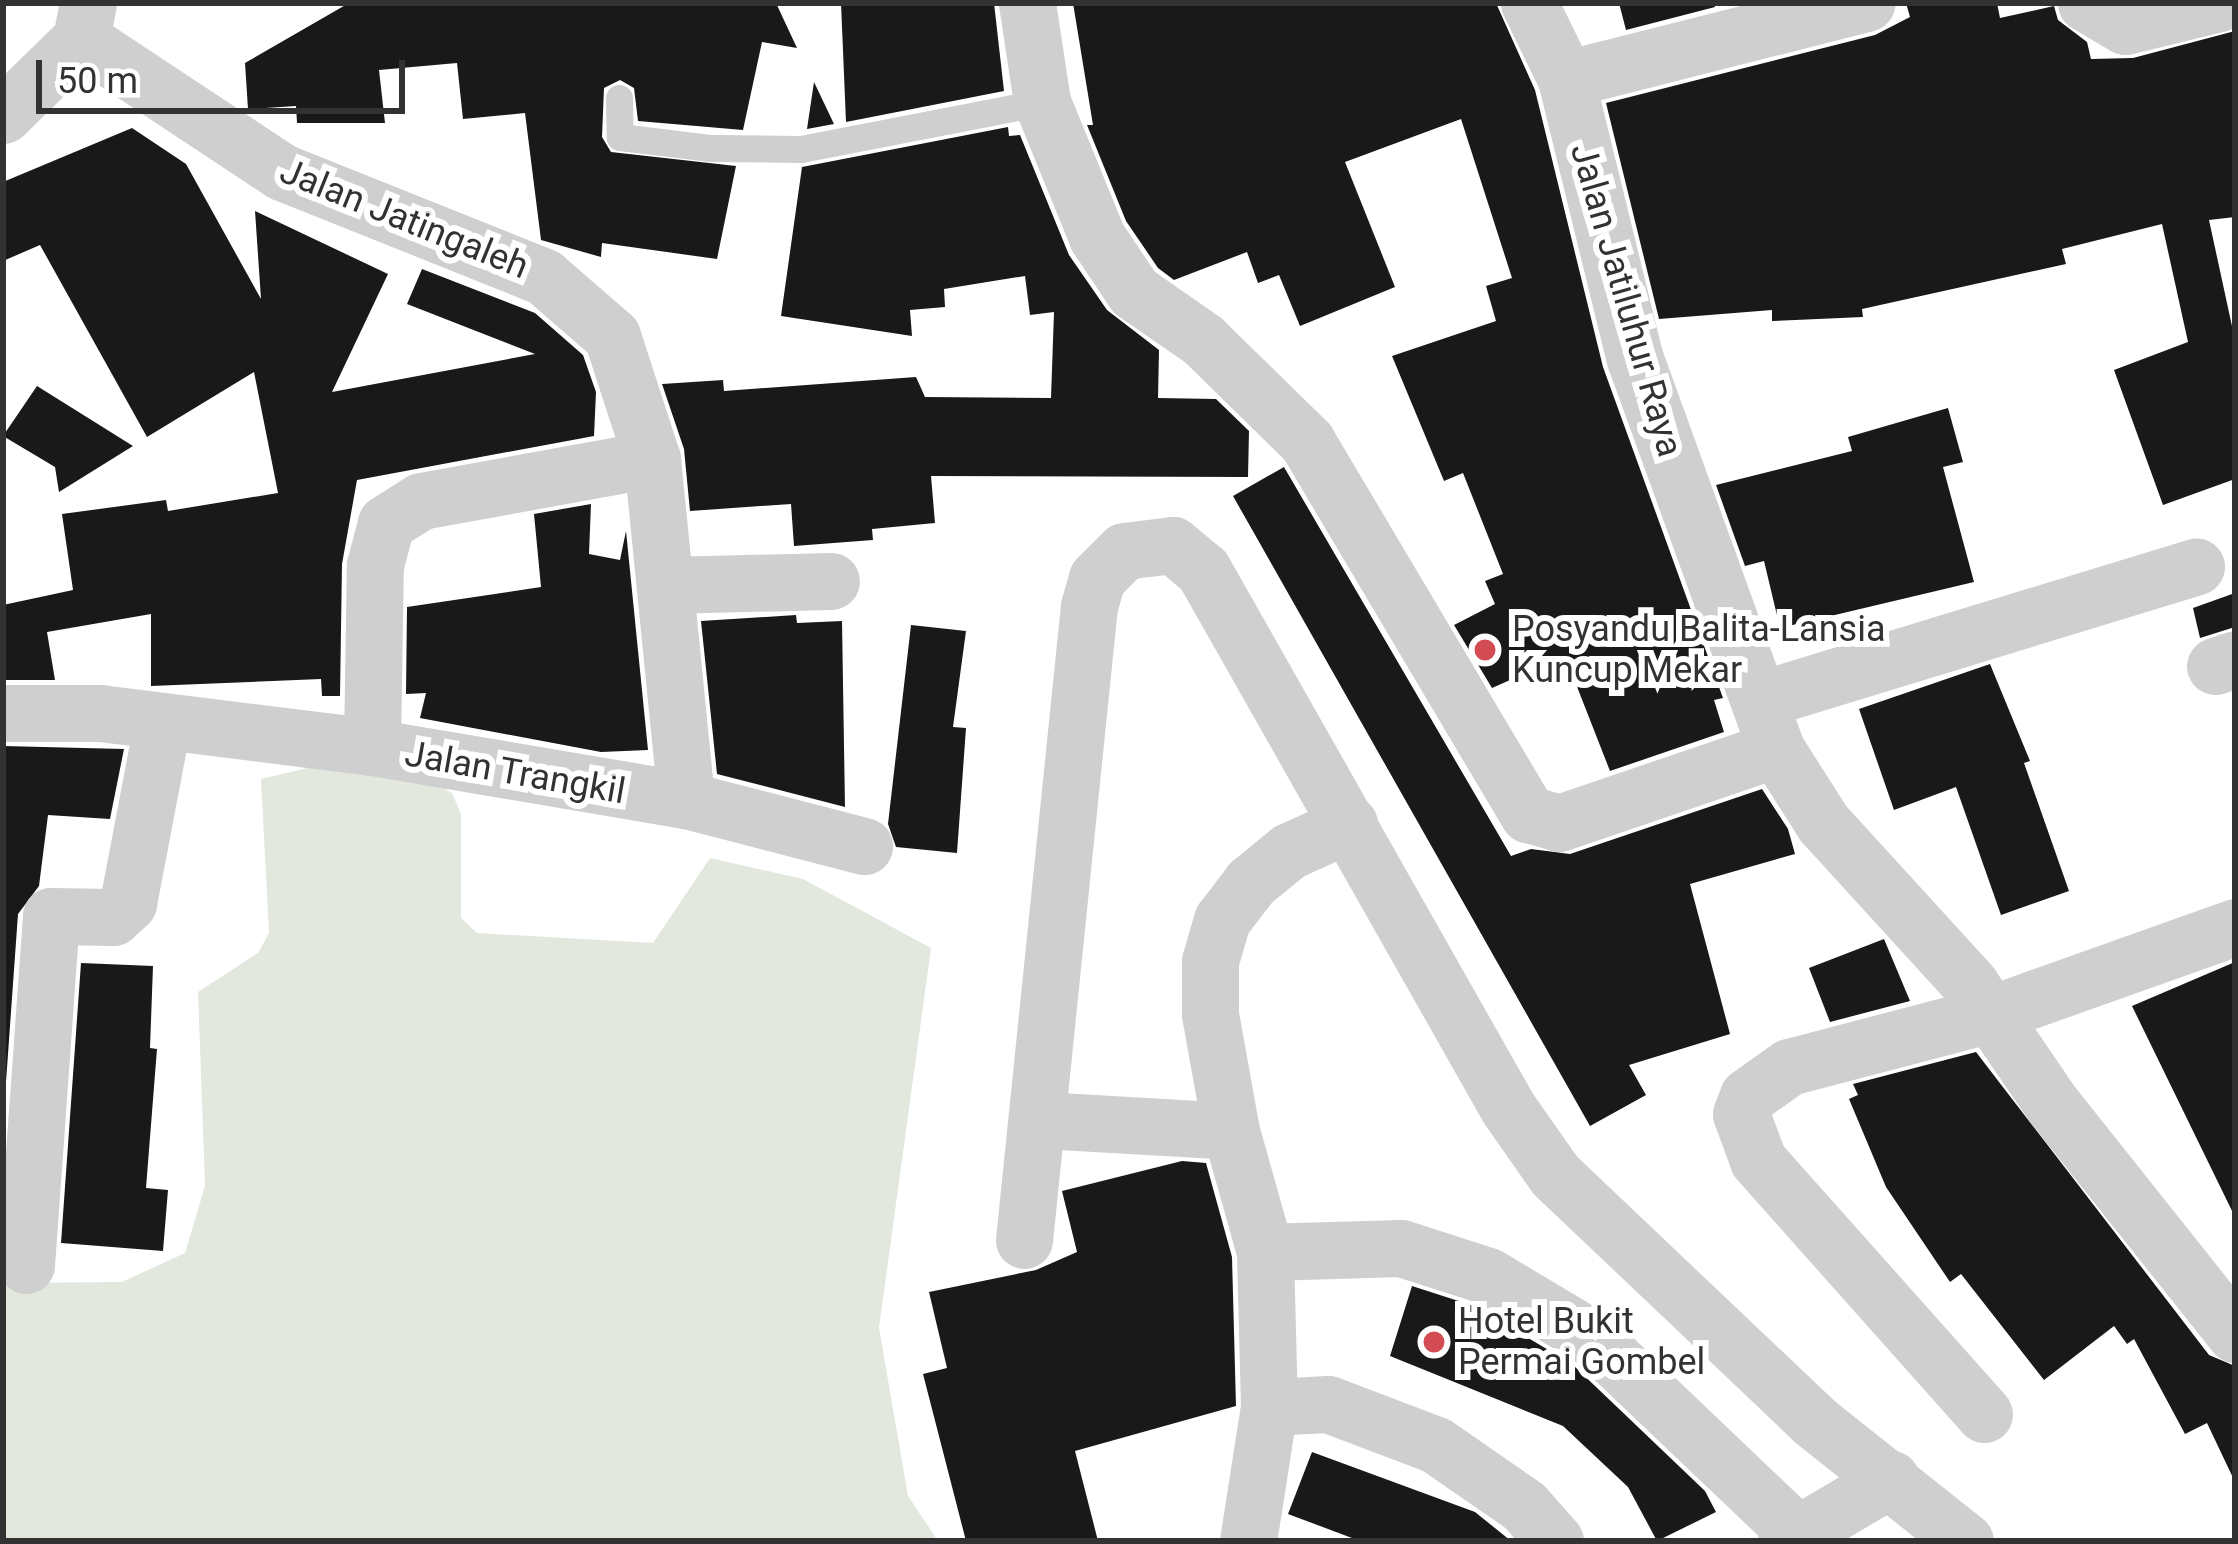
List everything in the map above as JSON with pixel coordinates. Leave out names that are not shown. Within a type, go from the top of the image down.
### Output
[{"type":"street","points":[[1027,3],[1042,103],[1097,237],[1134,292],[1203,340],[1307,442],[1528,814],[1559,824],[1767,725],[2196,566]]},
{"type":"street","name":"Jalan Jatiluhur Raya","points":[[1529,3],[1566,79],[1635,359],[1767,725],[1823,823],[1991,1014],[2052,1104],[2235,1334]]},
{"type":"street","points":[[1566,79],[1867,3]]},
{"type":"street","points":[[2086,3],[2125,26],[2219,3]]},
{"type":"street","name":"Jalan Jatingaleh","points":[[3,115],[85,21],[282,172],[572,294],[612,336],[652,459],[686,800]]},
{"type":"street","points":[[372,747],[375,566],[386,523],[421,501],[652,459]]},
{"type":"street","points":[[1024,1240],[1042,1120],[1089,606],[1106,565],[1141,544],[1173,544],[1190,556],[1508,1108],[1555,1175],[1814,1421],[1965,1541]]},
{"type":"street","points":[[665,585],[831,581]]},
{"type":"street","name":"Jalan Trangkil","points":[[3,712],[100,713],[162,725],[372,747],[686,800],[865,846]]},
{"type":"street","points":[[26,1265],[51,916],[113,917],[128,902],[162,725]]},
{"type":"street","points":[[1248,1541],[1269,1407],[1265,1252],[1231,1131],[1210,1014],[1210,961],[1222,920],[1251,882],[1289,851],[1348,824]]},
{"type":"street","points":[[1984,1414],[1758,1160],[1741,1114],[1748,1096],[1789,1066],[1991,1014],[2235,927]]},
{"type":"street","points":[[1042,1120],[1231,1131]]},
{"type":"street","points":[[1265,1252],[1401,1248],[1488,1276],[1592,1339],[1792,1538],[1891,1479]]},
{"type":"street","points":[[1269,1407],[1328,1404],[1419,1437],[1484,1475],[1555,1541]]},
{"type":"lane","points":[[619,98],[620,137],[734,148],[801,148],[1042,103]]},
{"type":"shaded area","points":[[316,766],[428,780],[452,793],[461,814],[461,918],[477,933],[653,943],[710,858],[803,879],[931,948],[879,1328],[908,1496],[938,1541],[3,1541],[3,1283],[122,1282],[185,1253],[205,1186],[198,992],[258,953],[269,933],[261,779]]},
{"type":"building","points":[[349,3],[776,3],[797,48],[762,42],[743,130],[638,121],[634,88],[620,80],[604,88],[602,137],[611,152],[736,166],[717,259],[602,243],[601,257],[541,240],[525,113],[463,119],[457,63],[379,70],[385,123],[297,123],[296,106],[248,109],[245,63]]},
{"type":"building","points":[[841,3],[994,3],[1004,91],[846,122]]},
{"type":"building","points":[[1073,3],[1496,3],[1535,90],[1603,367],[1723,698],[1714,700],[1724,732],[1610,771],[1565,656],[1492,688],[1454,625],[1495,604],[1485,581],[1503,574],[1463,473],[1444,481],[1392,356],[1496,321],[1486,286],[1512,278],[1461,119],[1345,162],[1395,287],[1300,326],[1279,275],[1258,283],[1247,252],[1174,280],[1158,268],[1126,221],[1087,125],[1093,125]]},
{"type":"building","points":[[1619,3],[1714,3],[1715,7],[1626,30]]},
{"type":"building","points":[[1906,3],[1997,3],[2000,18],[2054,6],[2058,20],[2087,42],[2091,59],[2133,58],[2235,31],[2235,217],[2209,220],[2235,340],[2235,479],[2163,505],[2114,370],[2188,342],[2162,224],[2062,249],[2066,264],[1862,309],[1863,317],[1772,321],[1772,310],[1659,319],[1606,103],[1875,35],[1910,17]]},
{"type":"building","points":[[814,82],[834,124],[807,129]]},
{"type":"building","points":[[1008,127],[1009,136],[1020,135],[1069,255],[1107,310],[1159,350],[1158,398],[1216,399],[1249,431],[1248,477],[931,476],[935,523],[872,529],[873,540],[794,546],[791,504],[690,511],[684,449],[662,384],[723,380],[724,391],[916,377],[925,397],[1051,398],[1054,312],[1030,315],[1025,276],[944,289],[945,307],[910,310],[912,336],[781,316],[802,167]]},
{"type":"building","points":[[132,128],[186,164],[261,299],[255,211],[388,274],[332,392],[535,354],[407,304],[422,269],[535,313],[583,355],[596,392],[594,436],[357,480],[342,564],[340,696],[322,696],[321,679],[151,686],[151,614],[47,632],[55,680],[3,680],[3,605],[73,590],[62,514],[166,500],[168,511],[278,493],[254,372],[147,437],[40,245],[3,261],[3,182]]},
{"type":"building","points":[[37,386],[133,446],[59,492],[55,467],[3,436]]},
{"type":"building","points":[[1948,408],[1963,462],[1943,467],[1974,582],[1780,628],[1764,561],[1745,566],[1716,485],[1852,451],[1848,437]]},
{"type":"building","points":[[1284,467],[1511,856],[1531,849],[1570,854],[1762,789],[1788,829],[1795,854],[1690,884],[1730,1034],[1629,1065],[1646,1095],[1590,1126],[1233,496]]},
{"type":"building","points":[[591,504],[589,554],[620,560],[626,531],[648,750],[601,752],[420,718],[426,693],[406,694],[407,607],[541,587],[534,514]]},
{"type":"building","points":[[2235,593],[2235,627],[2200,638],[2193,608]]},
{"type":"building","points":[[796,615],[797,623],[842,621],[845,807],[717,774],[701,621]]},
{"type":"building","points":[[911,625],[966,631],[953,727],[966,728],[957,853],[896,847],[888,824]]},
{"type":"building","points":[[1990,664],[2030,761],[2024,763],[2069,891],[2001,915],[1956,787],[1894,810],[1859,709]]},
{"type":"building","points":[[3,746],[124,749],[110,819],[48,815],[39,886],[18,914],[3,1124]]},
{"type":"building","points":[[1884,939],[1910,1001],[1830,1022],[1809,968]]},
{"type":"building","points":[[2235,962],[2235,1217],[2132,1006]]},
{"type":"building","points":[[81,963],[153,966],[150,1048],[157,1049],[146,1188],[168,1190],[163,1251],[61,1243]]},
{"type":"building","points":[[1976,1052],[2209,1355],[2235,1366],[2235,1482],[2207,1423],[2185,1434],[2134,1339],[2127,1344],[2114,1326],[2044,1380],[1961,1274],[1950,1282],[1886,1187],[1849,1099],[1858,1095],[1853,1084]]},
{"type":"building","points":[[1182,1161],[1206,1163],[1232,1257],[1236,1406],[1075,1451],[1098,1541],[966,1541],[923,1374],[947,1368],[929,1292],[1036,1270],[1077,1252],[1062,1191]]},
{"type":"building","points":[[1412,1286],[1474,1306],[1572,1364],[1705,1491],[1716,1512],[1657,1541],[1628,1487],[1563,1426],[1390,1356]]},
{"type":"building","points":[[1312,1452],[1475,1512],[1511,1541],[1360,1541],[1288,1514]]},
{"type":"place","name":"Posyandu Balita-Lansia Kuncup Mekar","points":[[1485,650]]},
{"type":"place","name":"Hotel Bukit Permai Gombel","points":[[1434,1342]]}]
